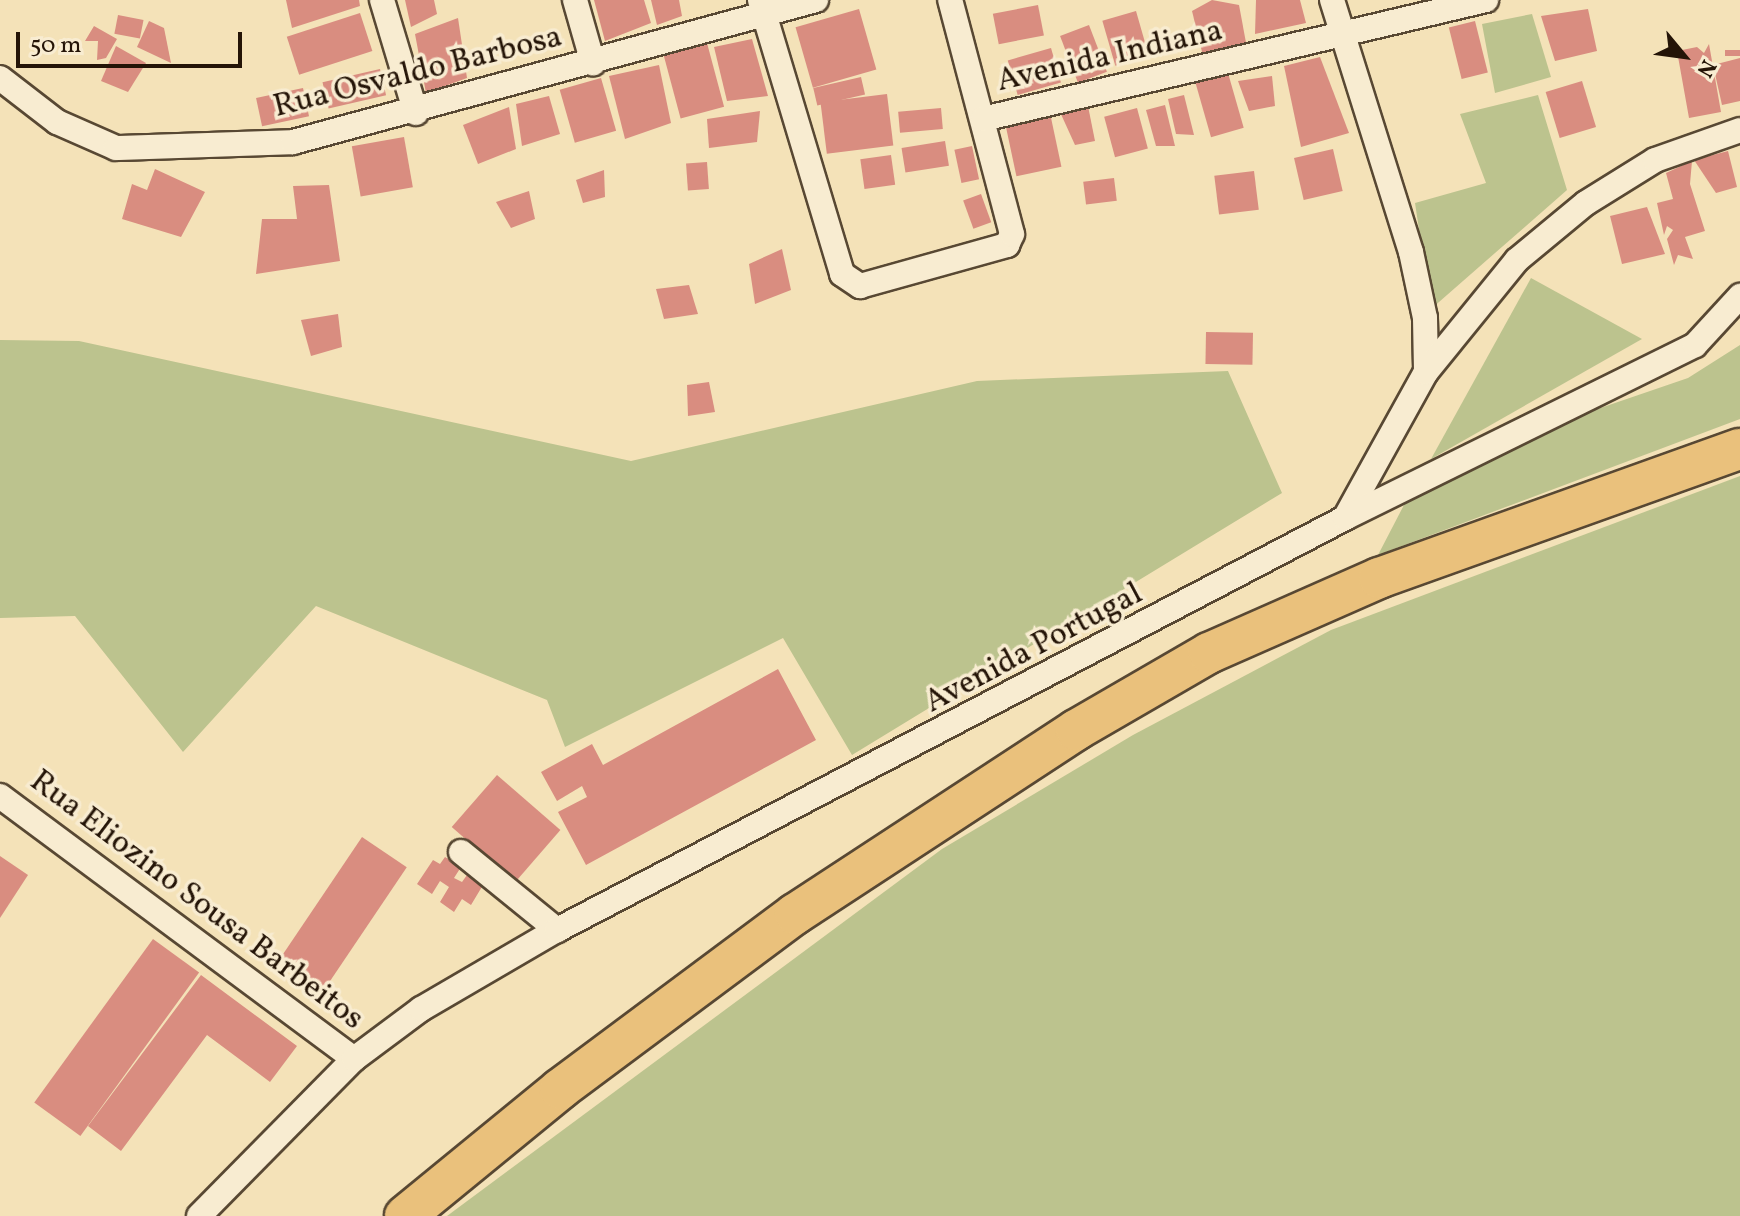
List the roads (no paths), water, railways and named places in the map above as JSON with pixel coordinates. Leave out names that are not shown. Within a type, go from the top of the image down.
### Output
[{"type":"main road","points":[[405,1216],[560,1089],[795,914],[1076,730],[1209,653],[1379,578],[1740,449]]},
{"type":"street","points":[[382,0],[416,113]]},
{"type":"street","points":[[575,0],[593,63]]},
{"type":"street","name":"Rua Osvaldo Barbosa","points":[[0,78],[57,122],[116,148],[293,142],[416,113],[593,63],[762,7],[816,0]]},
{"type":"street","points":[[762,7],[842,274],[860,286],[929,270],[1007,245],[1011,222],[950,0]]},
{"type":"street","points":[[1332,0],[1411,252],[1425,318],[1426,372]]},
{"type":"street","name":"Avenida Indiana","points":[[983,119],[1486,0]]},
{"type":"street","points":[[1345,518],[1426,372],[1517,260],[1586,203],[1655,160],[1740,130]]},
{"type":"street","name":"Avenida Portugal","points":[[199,1216],[354,1059],[421,1009],[557,930],[1345,518],[1695,345],[1740,296]]},
{"type":"street","name":"Rua Eliozino Sousa Barbeitos","points":[[0,796],[354,1059]]},
{"type":"street","points":[[461,852],[557,930]]}]
